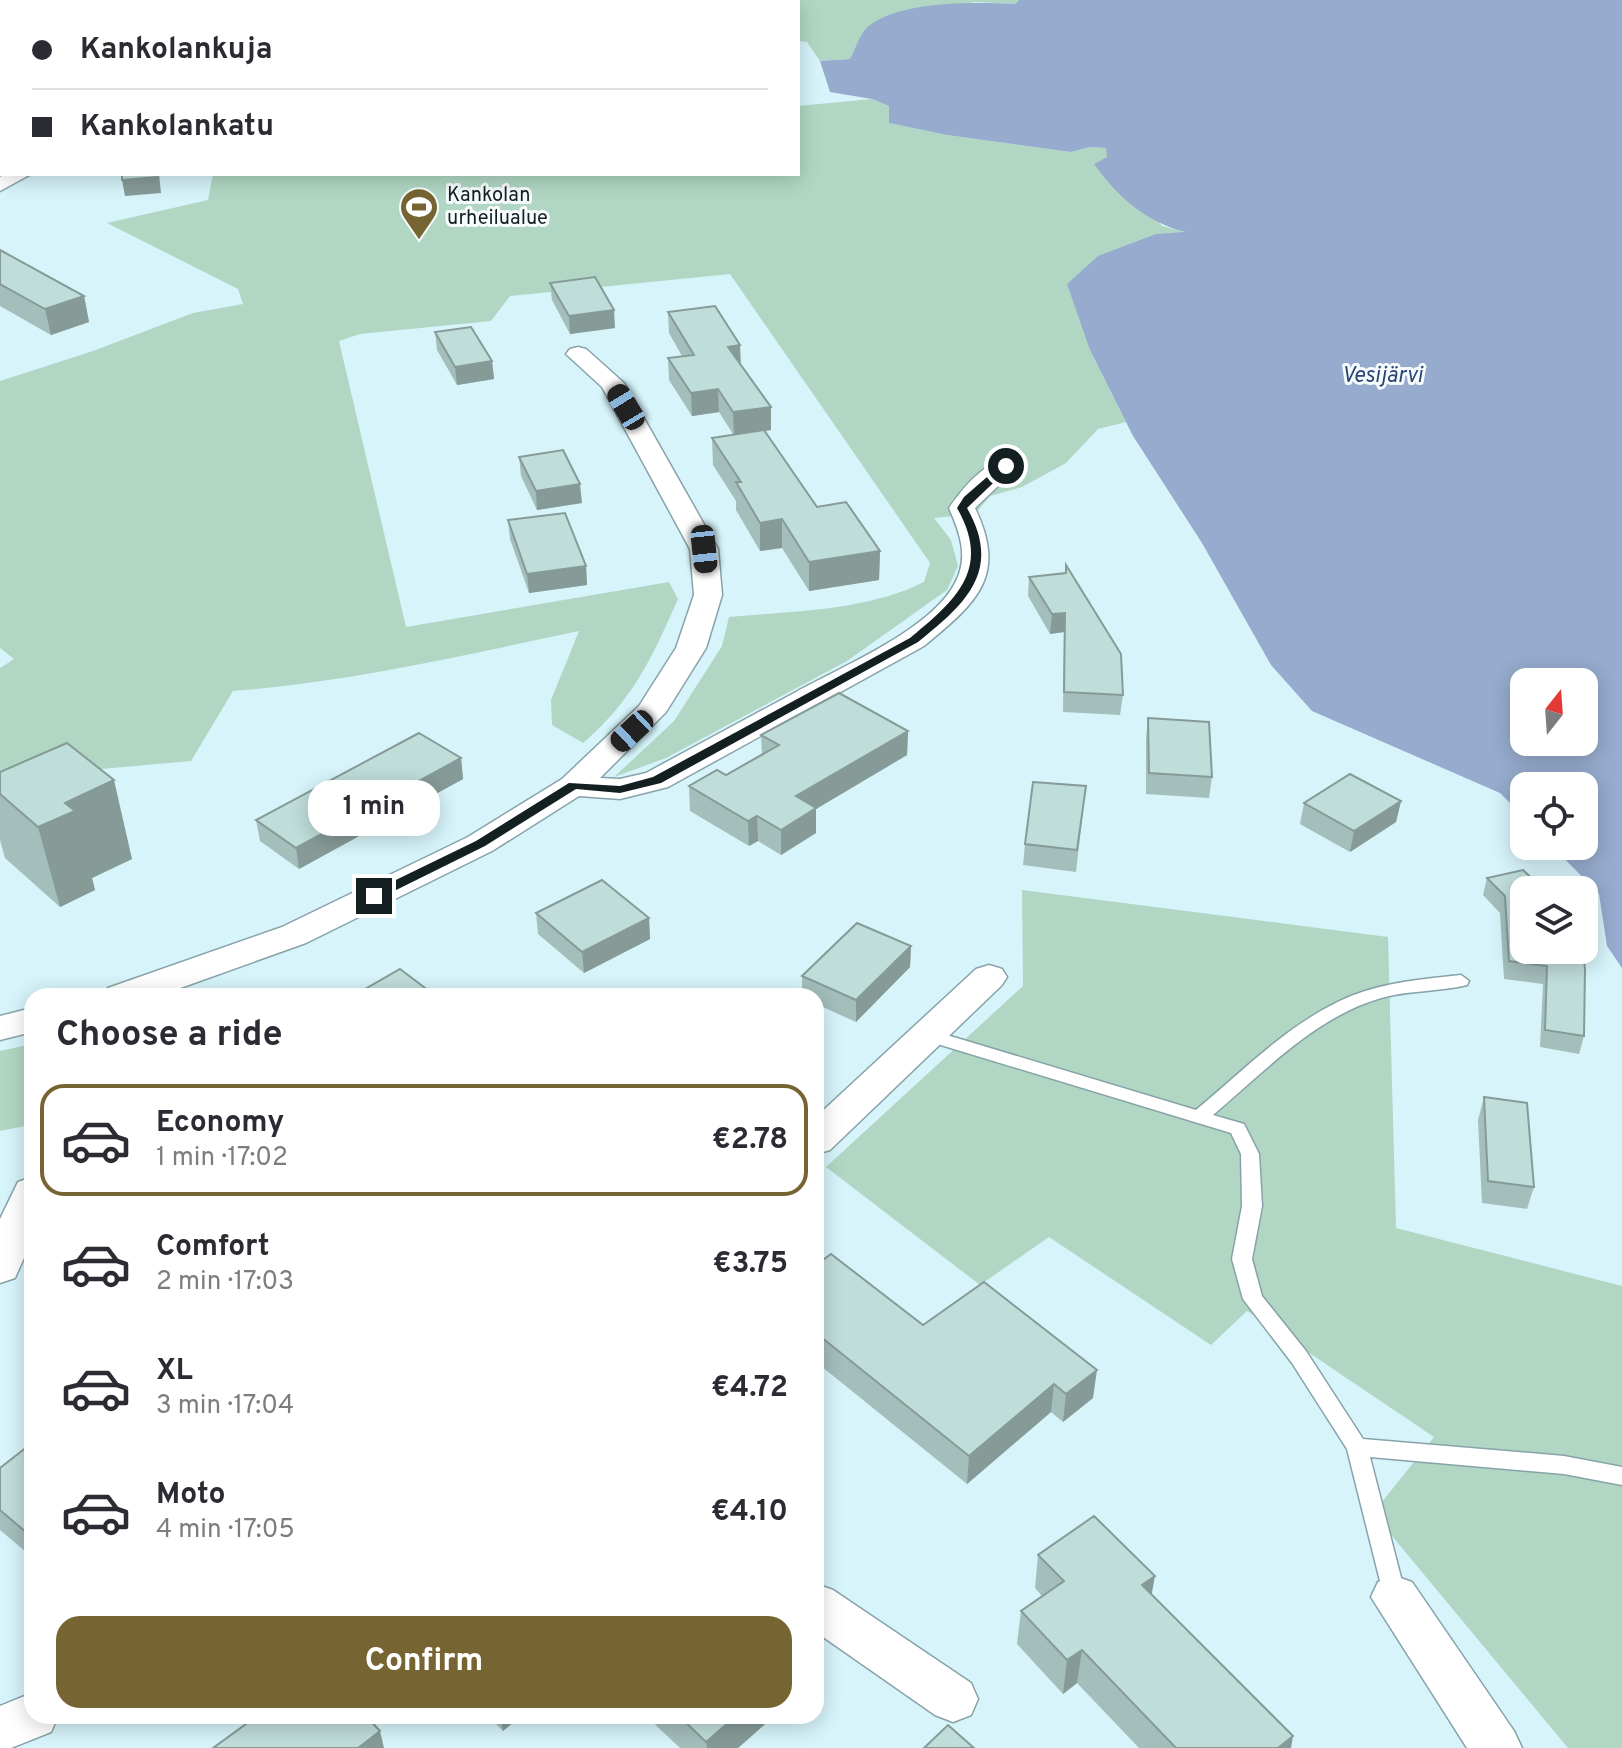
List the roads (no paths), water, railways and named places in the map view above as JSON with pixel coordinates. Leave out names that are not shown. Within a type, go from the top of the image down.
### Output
[{"type":"street","points":[[144,988],[294,935],[480,844],[573,786],[651,712],[691,648],[708,595],[704,549],[612,383],[578,354]]},
{"type":"street","points":[[573,786],[620,789],[657,780],[914,640],[946,614],[966,591],[979,558],[969,520],[962,508],[1006,466]]},
{"type":"street","points":[[824,1132],[989,977]]},
{"type":"street","points":[[0,1028],[24,1022]]},
{"type":"street","points":[[0,1267],[24,1211]]},
{"type":"street","points":[[1395,1597],[1496,1748]]},
{"type":"street","points":[[824,1610],[953,1699]]},
{"type":"street","points":[[0,1729],[24,1720]]},
{"type":"lane","points":[[1200,1116],[1317,1021],[1359,1000],[1415,984],[1461,981]]},
{"type":"lane","points":[[927,1035],[1238,1129],[1250,1154],[1252,1206],[1242,1259],[1253,1299],[1299,1357],[1357,1447],[1395,1597]]},
{"type":"lane","points":[[1357,1447],[1564,1465],[1622,1476]]},
{"type":"water","name":"Vesijärvi","points":[[1019,0],[1622,0],[1622,968],[1607,946],[1598,876],[1581,876],[1566,860],[1598,860],[1598,772],[1510,772],[1510,803],[1500,793],[1312,711],[1271,665],[1202,543],[1133,436],[1090,350],[1067,284],[1098,256],[1156,234],[1185,232],[1145,215],[1113,187],[1094,164],[1107,157],[1106,148],[1090,147],[1071,152],[947,135],[889,123],[889,106],[872,99],[830,92],[820,61],[850,59],[864,31],[876,21],[913,8],[979,3],[1015,4]]},
{"type":"place","name":"Kankolan urheilualue","points":[[419,241]]}]
